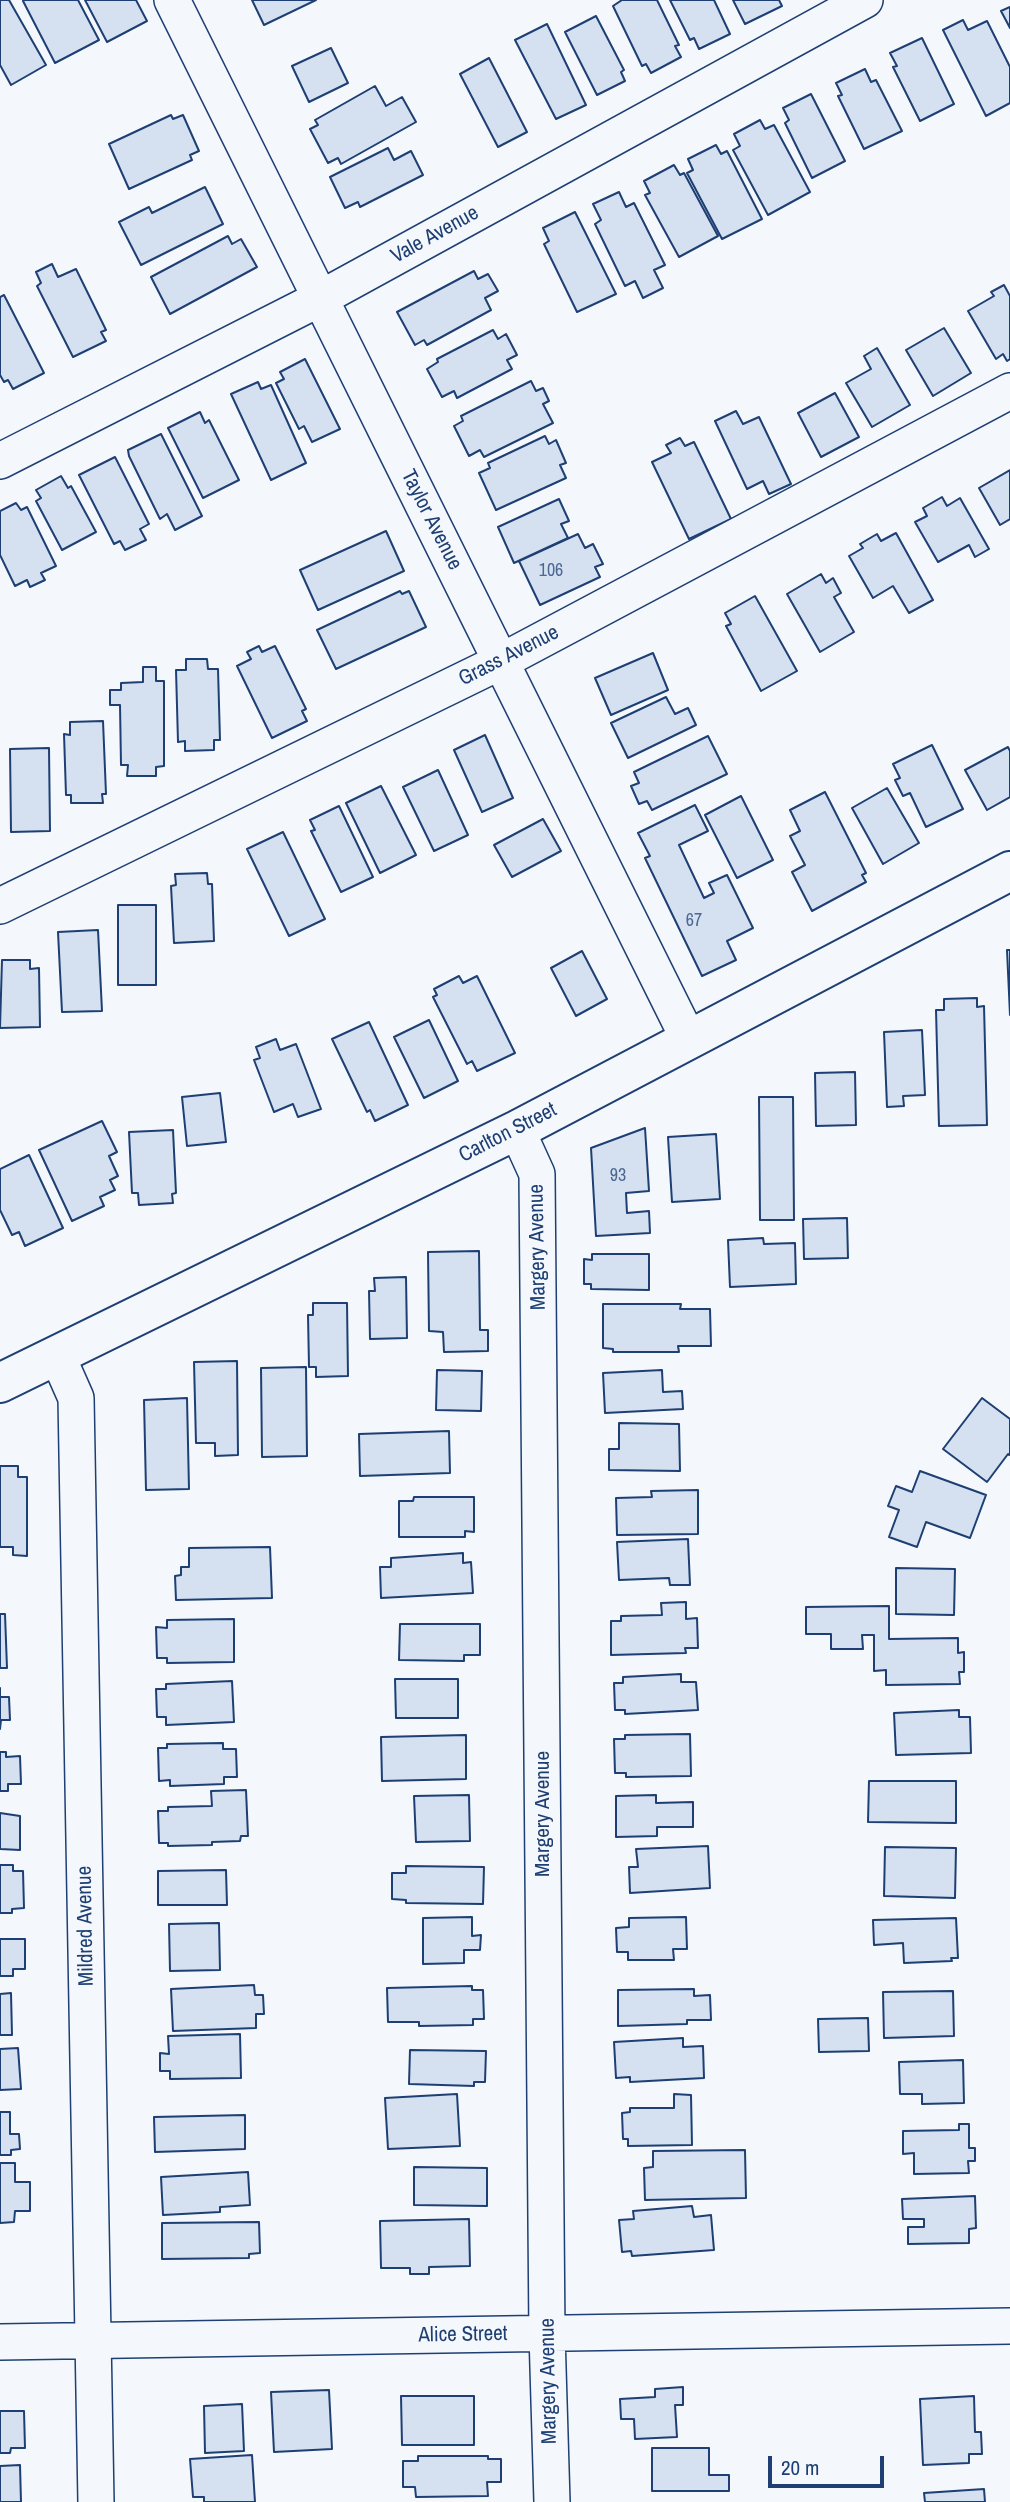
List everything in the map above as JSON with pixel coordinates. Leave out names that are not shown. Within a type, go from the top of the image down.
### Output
[{"type":"main road","name":"Carlton Street","points":[[0,1382],[517,1130],[1010,871]]},
{"type":"street","name":"Taylor Avenue","points":[[172,0],[689,1040]]},
{"type":"street","name":"Vale Avenue","points":[[0,461],[321,298],[865,0]]},
{"type":"street","name":"Grass Avenue","points":[[0,906],[502,661],[1010,391]]},
{"type":"street","name":"Margery Avenue","points":[[517,1130],[537,1174],[547,2334],[552,2502]]},
{"type":"street","name":"Mildred Avenue","points":[[57,1355],[76,1398],[96,2502]]},
{"type":"street","name":"Alice Street","points":[[0,2342],[1010,2326]]},
{"type":"building","points":[[0,0],[9,0],[46,65],[11,85],[0,65]]},
{"type":"building","points":[[78,0],[99,40],[55,63],[23,1]]},
{"type":"building","points":[[85,0],[136,0],[147,21],[107,42]]},
{"type":"building","points":[[252,0],[316,0],[264,25]]},
{"type":"building","points":[[622,0],[657,0],[679,45],[675,46],[681,57],[651,73],[646,64],[642,66],[613,6]]},
{"type":"building","points":[[670,0],[714,0],[730,34],[699,49],[694,38],[690,40]]},
{"type":"building","points":[[733,0],[779,0],[782,6],[745,24]]},
{"type":"building","points":[[1010,7],[1010,28],[1001,11]]},
{"type":"building","points":[[596,16],[624,70],[621,72],[625,81],[597,95],[565,32]]},
{"type":"building","points":[[963,20],[968,30],[987,21],[1010,67],[1010,103],[986,116],[943,30]]},
{"type":"building","points":[[547,24],[586,105],[556,119],[515,40]]},
{"type":"building","points":[[922,38],[954,104],[920,121],[893,67],[897,66],[890,53]]},
{"type":"building","points":[[331,48],[348,83],[309,102],[292,66]]},
{"type":"building","points":[[489,58],[527,132],[498,147],[460,74]]},
{"type":"building","points":[[865,69],[871,82],[876,80],[902,131],[864,149],[838,96],[842,95],[836,83]]},
{"type":"building","points":[[375,86],[386,106],[402,97],[416,122],[341,164],[338,158],[328,163],[310,129],[318,125],[315,120]]},
{"type":"building","points":[[811,94],[845,161],[812,178],[785,123],[789,120],[783,108]]},
{"type":"building","points":[[171,115],[173,119],[183,115],[199,151],[190,155],[192,160],[129,189],[109,144]]},
{"type":"building","points":[[760,120],[765,129],[774,125],[810,192],[768,215],[733,150],[740,146],[734,134]]},
{"type":"building","points":[[716,145],[721,154],[727,151],[762,219],[722,239],[687,173],[693,170],[688,159]]},
{"type":"building","points":[[388,148],[394,160],[411,151],[423,175],[360,207],[358,202],[345,208],[330,177]]},
{"type":"building","points":[[674,165],[680,175],[684,173],[718,236],[679,257],[645,195],[650,193],[644,181]]},
{"type":"building","points":[[205,187],[223,224],[141,265],[119,222],[149,207],[152,213]]},
{"type":"building","points":[[619,192],[626,207],[634,203],[665,265],[654,270],[663,288],[643,298],[635,281],[625,286],[595,224],[601,220],[593,204]]},
{"type":"building","points":[[575,212],[616,294],[577,312],[544,244],[549,241],[543,228]]},
{"type":"building","points":[[228,236],[232,244],[241,239],[257,267],[170,314],[151,277]]},
{"type":"building","points":[[52,264],[58,277],[76,269],[106,330],[101,332],[106,341],[73,357],[37,286],[41,283],[36,272]]},
{"type":"building","points":[[474,271],[478,279],[488,274],[498,291],[485,298],[491,310],[427,345],[424,340],[415,345],[397,312]]},
{"type":"building","points":[[1004,285],[1010,296],[1010,359],[1007,361],[1003,354],[996,359],[968,311],[994,296],[991,292]]},
{"type":"building","points":[[4,295],[44,373],[13,389],[8,380],[4,382],[0,375],[0,297]]},
{"type":"building","points":[[944,328],[971,373],[933,396],[906,350]]},
{"type":"building","points":[[493,330],[498,339],[506,334],[517,355],[507,360],[512,369],[457,398],[454,391],[442,397],[427,369],[438,362],[437,359]]},
{"type":"building","points":[[877,348],[910,405],[872,427],[846,383],[871,369],[864,356]]},
{"type":"building","points":[[305,359],[340,429],[312,442],[304,426],[299,429],[276,383],[284,379],[280,372]]},
{"type":"building","points":[[531,381],[536,391],[543,388],[549,401],[543,404],[553,423],[484,457],[480,450],[469,456],[454,426],[463,421],[461,416]]},
{"type":"building","points":[[258,382],[261,389],[271,385],[306,463],[271,480],[231,394]]},
{"type":"building","points":[[835,393],[859,437],[821,457],[798,413]]},
{"type":"building","points":[[736,411],[743,424],[759,417],[791,484],[769,494],[763,481],[747,489],[715,421]]},
{"type":"building","points":[[200,412],[205,423],[209,420],[239,480],[203,498],[168,428]]},
{"type":"building","points":[[161,434],[202,516],[175,530],[167,514],[160,519],[128,450]]},
{"type":"building","points":[[545,436],[549,444],[556,440],[566,463],[560,465],[566,478],[496,510],[479,473],[490,468],[488,463]]},
{"type":"building","points":[[680,438],[685,446],[694,442],[731,519],[689,539],[652,462],[671,453],[666,445]]},
{"type":"building","points":[[115,457],[149,524],[140,529],[146,540],[125,550],[120,541],[114,544],[79,475]]},
{"type":"building","points":[[1010,470],[1010,519],[1000,525],[979,488]]},
{"type":"building","points":[[61,476],[68,488],[71,486],[96,532],[62,550],[36,501],[41,498],[36,490]]},
{"type":"building","points":[[942,497],[947,506],[960,498],[989,549],[975,557],[969,545],[938,562],[915,522],[927,516],[923,508]]},
{"type":"building","points":[[559,499],[569,521],[561,524],[568,538],[514,563],[498,527]]},
{"type":"building","points":[[16,503],[21,510],[27,507],[56,566],[41,573],[45,580],[30,587],[27,580],[15,586],[0,555],[0,511]]},
{"type":"building","points":[[386,531],[404,571],[318,610],[300,570]]},
{"type":"building","points":[[896,533],[933,600],[909,613],[893,586],[873,598],[849,556],[863,548],[860,544],[877,534],[881,541]]},
{"type":"building","points":[[578,534],[585,548],[593,544],[603,564],[595,567],[600,577],[540,605],[519,561]]},
{"type":"building","points":[[821,574],[826,583],[833,578],[841,593],[834,597],[854,632],[820,652],[787,594]]},
{"type":"building","points":[[400,591],[402,594],[409,591],[426,627],[336,669],[317,630]]},
{"type":"building","points":[[755,596],[797,671],[761,691],[726,626],[731,624],[725,613]]},
{"type":"building","points":[[259,646],[262,652],[275,646],[306,709],[302,711],[307,721],[272,738],[237,666],[251,659],[247,652]]},
{"type":"building","points":[[653,653],[668,690],[611,715],[595,678]]},
{"type":"building","points":[[186,659],[207,659],[208,669],[218,669],[220,740],[214,740],[214,750],[185,751],[185,741],[178,742],[176,670],[186,670]]},
{"type":"building","points":[[143,667],[156,667],[156,681],[164,681],[164,766],[156,767],[156,776],[127,776],[128,765],[121,765],[120,705],[110,705],[110,690],[121,690],[121,683],[143,682]]},
{"type":"building","points":[[666,697],[675,714],[688,708],[696,725],[628,758],[611,723]]},
{"type":"building","points":[[103,721],[106,794],[102,794],[103,803],[71,803],[71,795],[66,795],[64,734],[70,735],[70,722]]},
{"type":"building","points":[[485,735],[513,798],[482,812],[454,750]]},
{"type":"building","points":[[708,736],[727,774],[652,810],[647,801],[639,804],[631,786],[639,783],[634,772]]},
{"type":"building","points":[[932,745],[963,809],[926,827],[910,793],[903,796],[895,780],[900,778],[893,764]]},
{"type":"building","points":[[1008,747],[1010,797],[987,810],[965,770]]},
{"type":"building","points":[[49,748],[50,831],[11,832],[10,749]]},
{"type":"building","points":[[438,770],[468,835],[434,851],[403,787]]},
{"type":"building","points":[[381,786],[416,855],[380,873],[346,803]]},
{"type":"building","points":[[887,788],[919,843],[883,864],[852,808]]},
{"type":"building","points":[[825,792],[866,873],[862,875],[866,882],[812,911],[792,872],[805,865],[790,836],[800,831],[790,810]]},
{"type":"building","points":[[741,796],[773,860],[737,878],[705,815]]},
{"type":"building","points":[[695,805],[708,831],[679,845],[704,898],[714,893],[709,883],[727,875],[753,928],[727,941],[736,960],[702,976],[645,858],[650,856],[638,833]]},
{"type":"building","points":[[339,806],[373,877],[341,892],[311,831],[315,830],[310,820]]},
{"type":"building","points":[[543,819],[561,851],[512,877],[494,845]]},
{"type":"building","points":[[283,832],[325,919],[289,936],[247,849]]},
{"type":"building","points":[[207,873],[208,884],[212,884],[214,941],[174,943],[171,886],[176,885],[175,874]]},
{"type":"building","points":[[118,905],[156,905],[156,985],[118,985]]},
{"type":"building","points":[[98,930],[102,1011],[62,1012],[58,932]]},
{"type":"building","points":[[1007,950],[1010,950],[1010,1015]]},
{"type":"building","points":[[582,951],[607,999],[576,1016],[551,968]]},
{"type":"building","points":[[2,960],[30,960],[30,969],[39,968],[40,1027],[0,1028]]},
{"type":"building","points":[[459,976],[463,983],[477,976],[515,1053],[477,1071],[472,1061],[467,1064],[433,997],[437,995],[434,989]]},
{"type":"building","points":[[977,998],[977,1007],[984,1006],[987,1125],[939,1126],[936,1010],[944,1010],[944,999]]},
{"type":"building","points":[[429,1020],[458,1081],[424,1098],[394,1037]]},
{"type":"building","points":[[369,1022],[408,1105],[375,1121],[370,1110],[367,1112],[332,1039]]},
{"type":"building","points":[[922,1030],[925,1095],[903,1096],[904,1106],[887,1107],[884,1032]]},
{"type":"building","points":[[276,1039],[280,1050],[296,1044],[321,1109],[298,1117],[293,1104],[274,1112],[254,1060],[260,1058],[256,1047]]},
{"type":"building","points":[[855,1072],[856,1125],[816,1126],[815,1073]]},
{"type":"building","points":[[220,1093],[226,1142],[187,1146],[182,1097]]},
{"type":"building","points":[[759,1097],[793,1097],[794,1220],[760,1220]]},
{"type":"building","points":[[102,1121],[117,1152],[109,1156],[118,1176],[110,1180],[115,1190],[100,1197],[104,1206],[72,1221],[39,1150]]},
{"type":"building","points":[[645,1128],[649,1191],[626,1193],[627,1213],[649,1211],[650,1233],[596,1236],[591,1148]]},
{"type":"building","points":[[173,1130],[176,1193],[172,1194],[173,1203],[139,1205],[138,1193],[132,1193],[129,1132]]},
{"type":"building","points":[[716,1134],[720,1199],[672,1202],[668,1137]]},
{"type":"building","points":[[29,1155],[63,1228],[25,1246],[19,1232],[12,1235],[0,1210],[0,1169]]},
{"type":"building","points":[[847,1218],[848,1258],[804,1259],[803,1219]]},
{"type":"building","points":[[763,1238],[764,1244],[795,1243],[796,1284],[730,1287],[728,1240]]},
{"type":"building","points":[[479,1251],[480,1330],[488,1330],[488,1351],[444,1352],[443,1332],[429,1331],[428,1252]]},
{"type":"building","points":[[592,1254],[649,1254],[649,1290],[591,1289],[591,1284],[584,1284],[584,1259],[592,1260]]},
{"type":"building","points":[[406,1277],[407,1338],[370,1339],[369,1291],[375,1291],[374,1278]]},
{"type":"building","points":[[313,1303],[347,1303],[348,1376],[316,1377],[316,1367],[309,1367],[308,1315],[313,1315]]},
{"type":"building","points":[[603,1304],[681,1304],[680,1309],[710,1309],[711,1346],[678,1346],[679,1352],[613,1352],[613,1349],[603,1348]]},
{"type":"building","points":[[237,1361],[238,1455],[215,1456],[215,1443],[196,1443],[194,1362]]},
{"type":"building","points":[[306,1367],[307,1456],[262,1457],[261,1368]]},
{"type":"building","points":[[437,1370],[482,1371],[481,1411],[436,1410]]},
{"type":"building","points":[[662,1370],[663,1392],[682,1391],[683,1409],[605,1413],[603,1373]]},
{"type":"building","points":[[187,1398],[189,1489],[146,1490],[144,1400]]},
{"type":"building","points":[[982,1398],[1010,1419],[1010,1455],[1008,1454],[987,1482],[943,1449]]},
{"type":"building","points":[[619,1423],[679,1424],[680,1471],[609,1470],[609,1449],[619,1449]]},
{"type":"building","points":[[449,1431],[450,1473],[360,1476],[359,1434]]},
{"type":"building","points":[[0,1466],[18,1466],[18,1477],[27,1477],[27,1556],[13,1555],[13,1547],[0,1547]]},
{"type":"building","points":[[920,1471],[986,1495],[970,1538],[926,1522],[917,1547],[889,1537],[899,1510],[888,1506],[896,1486],[912,1492]]},
{"type":"building","points":[[698,1490],[698,1534],[617,1535],[616,1498],[652,1497],[651,1491]]},
{"type":"building","points":[[414,1497],[474,1497],[474,1532],[465,1531],[465,1537],[399,1537],[399,1501],[413,1501]]},
{"type":"building","points":[[688,1539],[690,1585],[670,1585],[669,1578],[619,1580],[617,1542]]},
{"type":"building","points":[[270,1547],[272,1598],[176,1600],[175,1576],[181,1575],[181,1567],[189,1567],[189,1548]]},
{"type":"building","points":[[463,1553],[463,1563],[471,1562],[473,1593],[381,1598],[380,1567],[391,1567],[391,1558]]},
{"type":"building","points":[[896,1568],[955,1569],[954,1615],[896,1614]]},
{"type":"building","points":[[686,1602],[686,1619],[697,1618],[698,1648],[685,1648],[686,1653],[611,1655],[611,1621],[621,1621],[621,1616],[662,1615],[661,1603]]},
{"type":"building","points":[[889,1606],[889,1639],[958,1638],[958,1653],[964,1652],[964,1672],[959,1672],[960,1684],[886,1685],[886,1670],[874,1671],[874,1635],[862,1635],[863,1649],[831,1649],[831,1634],[806,1634],[806,1607]]},
{"type":"building","points":[[0,1614],[5,1614],[7,1668],[0,1668]]},
{"type":"building","points":[[234,1619],[234,1662],[167,1663],[167,1658],[157,1658],[156,1627],[167,1628],[167,1620]]},
{"type":"building","points":[[400,1624],[480,1624],[480,1655],[464,1655],[464,1661],[399,1660]]},
{"type":"building","points":[[681,1674],[681,1682],[696,1682],[698,1710],[625,1714],[625,1710],[615,1710],[614,1683],[623,1683],[623,1677]]},
{"type":"building","points":[[395,1679],[458,1679],[458,1718],[396,1718]]},
{"type":"building","points":[[232,1681],[234,1722],[166,1725],[166,1717],[157,1717],[156,1689],[166,1689],[166,1684]]},
{"type":"building","points":[[0,1697],[9,1697],[10,1720],[1,1720],[0,1729]]},
{"type":"building","points":[[959,1710],[959,1717],[970,1717],[971,1753],[896,1755],[894,1713]]},
{"type":"building","points":[[690,1734],[691,1776],[626,1777],[626,1773],[615,1773],[614,1739],[625,1739],[625,1735]]},
{"type":"building","points":[[466,1735],[466,1779],[382,1781],[381,1737]]},
{"type":"building","points":[[223,1743],[223,1749],[236,1749],[237,1777],[224,1777],[224,1784],[170,1786],[170,1780],[159,1781],[158,1748],[167,1748],[167,1744]]},
{"type":"building","points":[[0,1752],[6,1752],[6,1757],[20,1756],[21,1784],[8,1784],[8,1791],[0,1791]]},
{"type":"building","points":[[869,1781],[956,1781],[956,1823],[868,1822]]},
{"type":"building","points":[[246,1790],[248,1836],[241,1836],[240,1841],[212,1842],[212,1845],[168,1846],[168,1843],[159,1843],[158,1811],[168,1811],[168,1807],[212,1806],[211,1791]]},
{"type":"building","points":[[469,1795],[470,1841],[416,1842],[414,1796]]},
{"type":"building","points":[[656,1795],[656,1803],[693,1802],[693,1827],[657,1827],[657,1836],[616,1837],[616,1796]]},
{"type":"building","points":[[0,1813],[20,1816],[20,1850],[0,1849]]},
{"type":"building","points":[[708,1846],[710,1888],[630,1893],[629,1867],[638,1867],[636,1849]]},
{"type":"building","points":[[885,1847],[956,1848],[955,1898],[884,1896]]},
{"type":"building","points":[[0,1865],[13,1865],[13,1871],[23,1871],[24,1908],[12,1909],[12,1913],[0,1913]]},
{"type":"building","points":[[406,1866],[484,1867],[483,1904],[406,1903],[406,1900],[392,1899],[392,1873],[406,1873]]},
{"type":"building","points":[[226,1870],[227,1905],[158,1905],[158,1871]]},
{"type":"building","points":[[472,1917],[472,1936],[481,1935],[480,1950],[464,1950],[464,1963],[423,1964],[423,1918]]},
{"type":"building","points":[[686,1917],[687,1949],[673,1949],[674,1960],[628,1960],[628,1952],[617,1952],[616,1928],[629,1927],[629,1918]]},
{"type":"building","points":[[956,1918],[958,1958],[951,1958],[952,1961],[904,1963],[903,1943],[874,1945],[873,1920]]},
{"type":"building","points":[[219,1923],[220,1970],[170,1971],[169,1924]]},
{"type":"building","points":[[0,1939],[25,1939],[25,1969],[13,1969],[13,1976],[0,1976]]},
{"type":"building","points":[[254,1985],[255,1995],[263,1995],[264,2014],[256,2014],[256,2028],[173,2031],[171,1989]]},
{"type":"building","points":[[472,1986],[472,1990],[483,1990],[484,2019],[473,2019],[473,2025],[419,2026],[419,2022],[388,2022],[387,1988]]},
{"type":"building","points":[[694,1989],[694,1996],[710,1995],[711,2020],[687,2020],[687,2024],[618,2026],[618,1990]]},
{"type":"building","points":[[953,1991],[954,2036],[884,2038],[883,1992]]},
{"type":"building","points":[[11,1993],[12,2035],[0,2035],[0,1994]]},
{"type":"building","points":[[868,2018],[869,2051],[819,2052],[818,2019]]},
{"type":"building","points":[[240,2034],[241,2078],[170,2079],[170,2071],[160,2071],[160,2053],[169,2054],[168,2036]]},
{"type":"building","points":[[683,2038],[683,2047],[703,2046],[704,2078],[630,2082],[630,2077],[616,2078],[614,2042]]},
{"type":"building","points":[[18,2048],[21,2089],[0,2090],[0,2049]]},
{"type":"building","points":[[410,2050],[486,2051],[485,2082],[474,2082],[474,2086],[409,2084]]},
{"type":"building","points":[[963,2060],[964,2103],[922,2104],[922,2094],[900,2094],[899,2062]]},
{"type":"building","points":[[457,2094],[460,2146],[388,2149],[385,2098]]},
{"type":"building","points":[[674,2094],[691,2095],[692,2145],[628,2146],[628,2139],[623,2139],[622,2113],[630,2112],[630,2108],[674,2108]]},
{"type":"building","points":[[0,2112],[10,2112],[10,2134],[19,2134],[20,2149],[11,2150],[11,2155],[0,2155]]},
{"type":"building","points":[[245,2115],[245,2149],[155,2152],[154,2117]]},
{"type":"building","points":[[959,2124],[969,2124],[969,2148],[975,2148],[975,2161],[968,2161],[969,2173],[914,2174],[914,2153],[903,2154],[903,2131],[959,2130]]},
{"type":"building","points":[[745,2150],[746,2198],[645,2200],[644,2168],[653,2167],[653,2151]]},
{"type":"building","points":[[0,2163],[15,2163],[15,2182],[30,2182],[30,2211],[15,2211],[14,2222],[0,2223]]},
{"type":"building","points":[[414,2167],[487,2168],[487,2206],[414,2205]]},
{"type":"building","points":[[248,2172],[250,2205],[220,2207],[220,2212],[163,2215],[161,2177]]},
{"type":"building","points":[[975,2196],[976,2228],[969,2229],[969,2243],[908,2244],[908,2227],[924,2227],[924,2219],[903,2219],[902,2199]]},
{"type":"building","points":[[692,2206],[694,2217],[711,2215],[714,2250],[632,2256],[631,2251],[622,2252],[619,2220],[634,2219],[633,2211]]},
{"type":"building","points":[[469,2219],[470,2266],[429,2267],[429,2274],[410,2274],[410,2268],[381,2268],[380,2221]]},
{"type":"building","points":[[259,2222],[260,2253],[249,2254],[249,2258],[162,2259],[162,2223]]},
{"type":"building","points":[[683,2387],[683,2405],[675,2405],[677,2437],[635,2439],[634,2419],[621,2419],[620,2399],[655,2397],[655,2389]]},
{"type":"building","points":[[329,2390],[332,2449],[274,2452],[271,2392]]},
{"type":"building","points":[[401,2396],[474,2396],[474,2445],[402,2445]]},
{"type":"building","points":[[974,2396],[975,2432],[981,2432],[982,2454],[969,2454],[969,2463],[923,2465],[920,2399]]},
{"type":"building","points":[[242,2404],[244,2451],[205,2453],[204,2406]]},
{"type":"building","points":[[0,2411],[24,2411],[25,2448],[11,2448],[10,2453],[0,2453]]},
{"type":"building","points":[[652,2448],[709,2448],[709,2475],[729,2475],[729,2491],[652,2491]]},
{"type":"building","points":[[252,2455],[255,2502],[204,2502],[204,2497],[193,2497],[190,2459]]},
{"type":"building","points":[[418,2456],[488,2456],[488,2459],[501,2459],[501,2482],[487,2482],[488,2496],[416,2497],[415,2487],[403,2487],[403,2461],[418,2461]]},
{"type":"building","points":[[20,2465],[21,2502],[0,2502],[0,2466]]},
{"type":"building","points":[[984,2489],[985,2502],[925,2502],[924,2493]]}]
